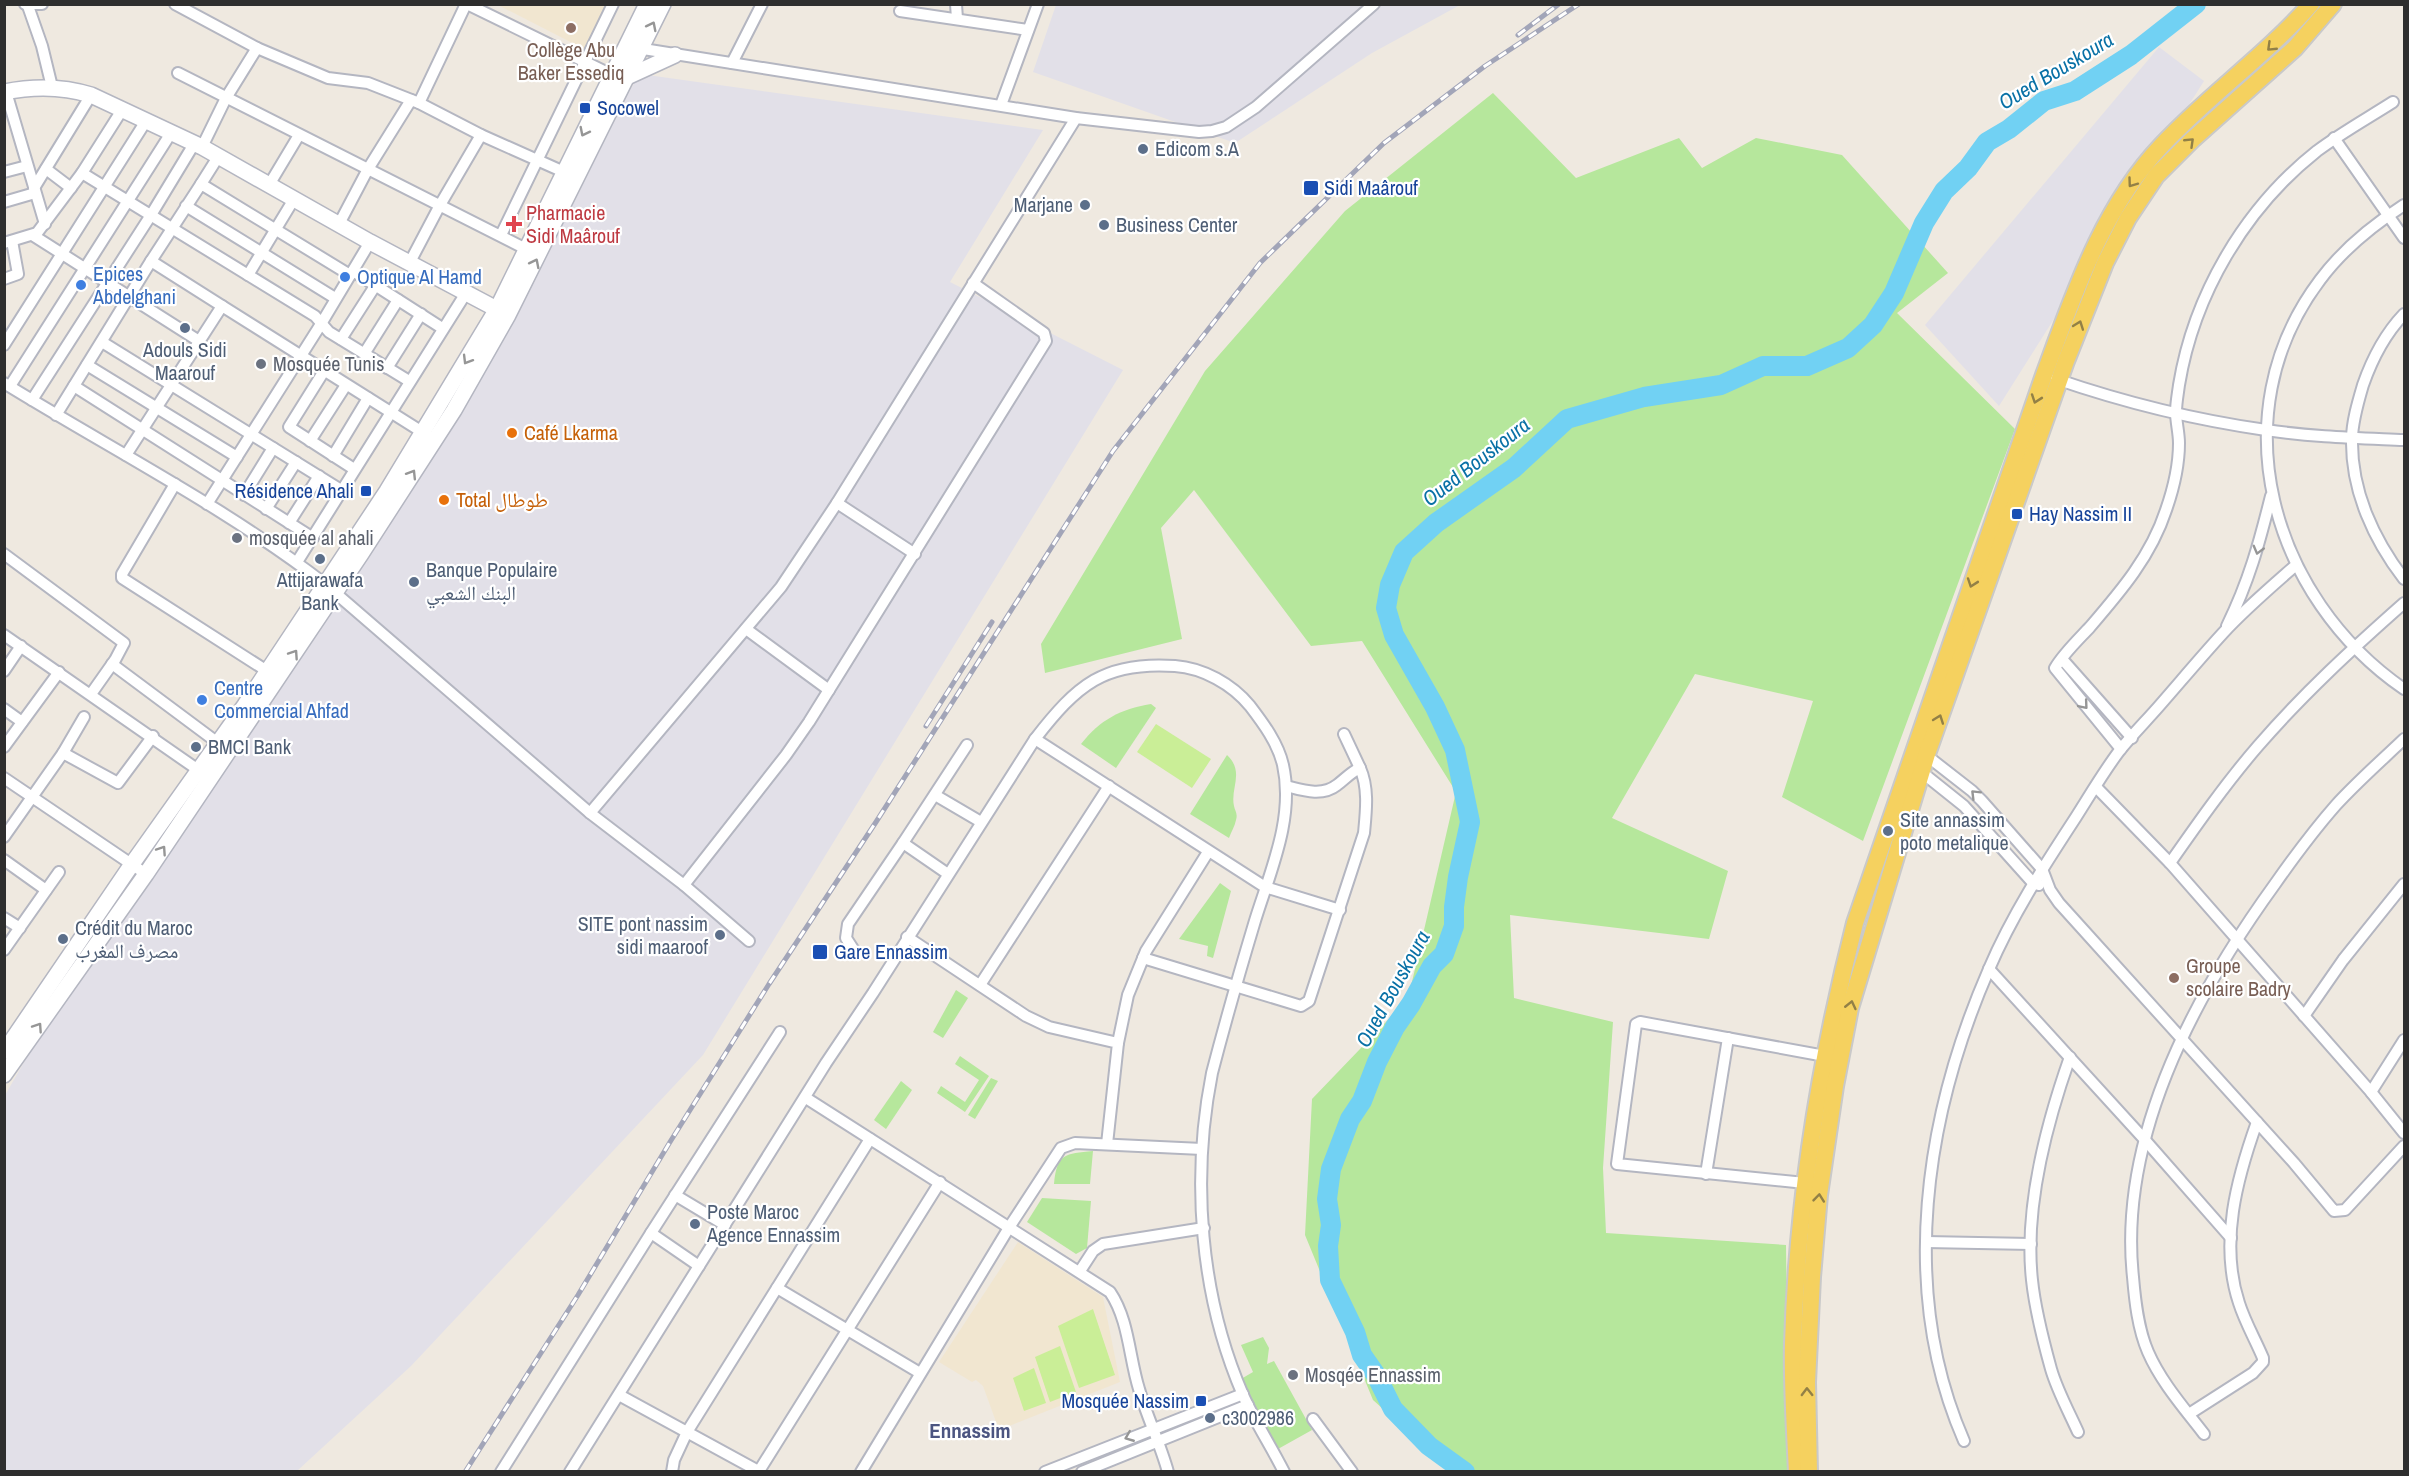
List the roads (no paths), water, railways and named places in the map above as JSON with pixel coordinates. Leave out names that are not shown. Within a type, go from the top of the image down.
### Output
[{"type":"main road","points":[[1809,1472],[1807,1383],[1812,1277],[1834,1086],[1856,984],[1920,751],[2052,377],[2071,301],[2103,230],[2142,169],[2162,145],[2268,49],[2311,4]]},
{"type":"main road","points":[[2052,377],[2128,218],[2156,176],[2193,139],[2295,48],[2333,4]]},
{"type":"main road","points":[[1797,1472],[1793,1345],[1806,1183],[1825,1056],[1855,923],[1915,768]]},
{"type":"street","points":[[42,4],[27,5],[42,46],[52,87]]},
{"type":"street","points":[[175,4],[257,48],[328,78],[368,83],[415,101],[481,135],[564,172]]},
{"type":"street","points":[[339,224],[368,169],[415,101],[467,4],[584,62],[620,76]]},
{"type":"street","points":[[501,235],[613,4]]},
{"type":"street","points":[[634,47],[647,4]]},
{"type":"street","points":[[4,1075],[146,874],[205,774],[330,588],[387,491],[428,436],[502,312],[634,47],[663,4]]},
{"type":"street","points":[[732,63],[762,4]]},
{"type":"street","points":[[956,4],[957,19]]},
{"type":"street","points":[[1001,105],[1038,4]]},
{"type":"street","points":[[634,47],[1076,117],[1199,132],[1226,127],[1256,107],[1374,4]]},
{"type":"street","points":[[900,11],[1028,30]]},
{"type":"street","points":[[33,400],[151,215],[198,146],[257,48]]},
{"type":"street","points":[[502,312],[526,249],[564,172],[620,76],[675,55]]},
{"type":"street","points":[[178,74],[526,249]]},
{"type":"street","points":[[45,224],[5,92],[52,87],[73,89],[91,95],[198,146],[370,242],[502,312]]},
{"type":"street","points":[[4,202],[34,191],[91,95]]},
{"type":"street","points":[[2121,750],[2056,670],[2062,659],[2123,588],[2154,541],[2166,510],[2175,476],[2179,444],[2176,412],[2181,376],[2191,336],[2207,293],[2228,253],[2266,200],[2299,167],[2334,138],[2393,102]]},
{"type":"street","points":[[4,279],[18,273],[8,242],[34,236],[45,224],[82,173],[122,110]]},
{"type":"street","points":[[590,813],[781,587],[837,503],[1076,117]]},
{"type":"street","points":[[4,345],[146,121]]},
{"type":"street","points":[[171,133],[7,385],[175,484],[297,562],[590,813],[684,885],[749,941]]},
{"type":"street","points":[[269,185],[299,135]]},
{"type":"street","points":[[410,262],[481,135]]},
{"type":"street","points":[[2334,138],[2404,238]]},
{"type":"street","points":[[56,415],[218,157]]},
{"type":"street","points":[[4,172],[27,166]]},
{"type":"street","points":[[46,168],[71,188]]},
{"type":"street","points":[[82,173],[315,316],[328,332],[409,381]]},
{"type":"street","points":[[201,184],[442,328]]},
{"type":"street","points":[[248,275],[294,199]]},
{"type":"street","points":[[2404,205],[2362,235],[2340,256],[2302,307],[2277,367],[2270,398],[2267,431],[2267,462],[2277,518],[2296,565],[2322,607],[2355,646],[2369,662],[2404,689]]},
{"type":"street","points":[[186,206],[335,298]]},
{"type":"street","points":[[34,236],[200,341]]},
{"type":"street","points":[[207,504],[370,242]]},
{"type":"street","points":[[151,261],[428,436]]},
{"type":"street","points":[[684,885],[786,755],[915,554],[1046,341],[1044,333],[974,283]]},
{"type":"street","points":[[341,339],[375,286]]},
{"type":"street","points":[[297,562],[466,293]]},
{"type":"street","points":[[364,354],[398,300]]},
{"type":"street","points":[[126,455],[222,306]]},
{"type":"street","points":[[387,368],[421,314]]},
{"type":"street","points":[[2404,314],[2387,335],[2367,374],[2352,438],[2355,472],[2364,509],[2389,560],[2404,579]]},
{"type":"street","points":[[102,342],[341,490]]},
{"type":"street","points":[[87,365],[237,457]]},
{"type":"street","points":[[324,371],[289,427],[354,469]]},
{"type":"street","points":[[2052,377],[2176,412],[2267,431],[2404,440]]},
{"type":"street","points":[[310,441],[346,385]]},
{"type":"street","points":[[74,386],[313,538]]},
{"type":"street","points":[[333,456],[368,398]]},
{"type":"street","points":[[244,495],[273,448]]},
{"type":"street","points":[[266,509],[296,462]]},
{"type":"street","points":[[289,523],[319,476]]},
{"type":"street","points":[[175,484],[122,577],[144,594],[267,670]]},
{"type":"street","points":[[2224,632],[2247,583],[2257,554],[2272,493]]},
{"type":"street","points":[[837,503],[915,554]]},
{"type":"street","points":[[4,554],[124,643],[91,694]]},
{"type":"street","points":[[1964,1441],[1951,1410],[1935,1346],[1929,1311],[1926,1242],[1929,1186],[1938,1130],[1952,1069],[1989,969],[2042,869],[2121,750],[2224,632],[2296,565]]},
{"type":"street","points":[[4,1052],[132,864],[205,774],[218,743],[267,670],[330,588]]},
{"type":"street","points":[[2170,863],[2212,803],[2257,747],[2305,694],[2404,603]]},
{"type":"street","points":[[746,628],[829,690]]},
{"type":"street","points":[[4,635],[205,774]]},
{"type":"street","points":[[4,671],[21,646]]},
{"type":"street","points":[[2062,659],[2132,738]]},
{"type":"street","points":[[112,664],[218,743]]},
{"type":"street","points":[[570,1472],[826,1063],[1035,739],[1061,705],[1081,688],[1102,675],[1129,667],[1155,665],[1184,667],[1204,672],[1225,684],[1244,699],[1262,721],[1283,764],[1286,786],[1282,831],[1212,1073],[1202,1149],[1204,1228],[1214,1300],[1223,1338],[1248,1405],[1284,1472]]},
{"type":"street","points":[[4,747],[58,672]]},
{"type":"street","points":[[4,709],[22,722]]},
{"type":"street","points":[[4,837],[63,753],[84,717]]},
{"type":"street","points":[[1143,958],[1301,1006],[1306,1005],[1364,834],[1365,782],[1344,734]]},
{"type":"street","points":[[63,753],[118,783],[153,736]]},
{"type":"street","points":[[1035,739],[1265,887],[1340,910]]},
{"type":"street","points":[[2204,1434],[2157,1370],[2147,1350],[2134,1294],[2130,1239],[2136,1184],[2145,1140],[2181,1038],[2214,975],[2237,939],[2297,854],[2336,805],[2404,739]]},
{"type":"street","points":[[855,952],[846,938],[848,924],[967,745]]},
{"type":"street","points":[[1920,751],[1972,790],[2042,869],[2050,890],[2059,903],[2257,1122],[2334,1211],[2345,1210],[2404,1146]]},
{"type":"street","points":[[1286,786],[1312,792],[1325,791],[1335,788],[1360,768]]},
{"type":"street","points":[[1915,768],[1964,806],[2034,883],[2050,890]]},
{"type":"street","points":[[4,778],[146,874]]},
{"type":"street","points":[[980,985],[1109,786]]},
{"type":"street","points":[[2096,787],[2170,863],[2371,1092],[2404,1133]]},
{"type":"street","points":[[935,795],[981,822]]},
{"type":"street","points":[[903,843],[948,874]]},
{"type":"street","points":[[1107,1144],[1119,1042],[1128,995],[1143,958],[1208,852]]},
{"type":"street","points":[[4,860],[46,890]]},
{"type":"street","points":[[4,950],[59,872]]},
{"type":"street","points":[[2304,1016],[2343,960],[2404,884]]},
{"type":"street","points":[[4,918],[20,928]]},
{"type":"street","points":[[907,938],[1026,1016],[1049,1027],[1119,1042]]},
{"type":"street","points":[[1989,969],[2231,1238]]},
{"type":"street","points":[[1806,1183],[1617,1164],[1636,1024],[1640,1022],[1825,1056]]},
{"type":"street","points":[[501,1472],[780,1032]]},
{"type":"street","points":[[1706,1174],[1728,1038]]},
{"type":"street","points":[[2371,1092],[2404,1040]]},
{"type":"street","points":[[2070,1057],[2044,1142],[2035,1192],[2031,1278],[2052,1371],[2078,1432]]},
{"type":"street","points":[[806,1098],[1010,1226],[1110,1292],[1118,1303],[1139,1390],[1160,1442],[1167,1472]]},
{"type":"street","points":[[2189,1414],[2253,1373],[2263,1362],[2239,1304],[2233,1280],[2231,1238],[2234,1205],[2257,1122]]},
{"type":"street","points":[[672,1472],[674,1460],[687,1432],[870,1139]]},
{"type":"street","points":[[861,1472],[1010,1226],[1061,1148],[1075,1143],[1202,1149]]},
{"type":"street","points":[[619,1395],[759,1471],[940,1182]]},
{"type":"street","points":[[675,1195],[725,1225]]},
{"type":"street","points":[[1080,1271],[1093,1251],[1103,1244],[1204,1228]]},
{"type":"street","points":[[651,1233],[699,1266]]},
{"type":"street","points":[[1926,1242],[2031,1244]]},
{"type":"street","points":[[777,1288],[920,1373]]},
{"type":"street","points":[[1045,1472],[1243,1394]]},
{"type":"street","points":[[1082,1472],[1248,1405]]},
{"type":"street","points":[[1312,1419],[1352,1472]]},
{"type":"waterway","name":"Oued Bouskoura","points":[[1465,1472],[1429,1446],[1393,1409],[1376,1375],[1362,1355],[1355,1332],[1330,1280],[1328,1246],[1331,1225],[1327,1199],[1331,1169],[1350,1119],[1362,1101],[1377,1062],[1395,1027],[1432,966],[1444,954],[1454,926],[1458,877],[1470,822],[1455,750],[1435,707],[1394,635],[1386,608],[1390,585],[1404,552],[1436,523],[1514,468],[1567,419],[1644,397],[1721,385],[1763,366],[1807,366],[1848,348],[1873,325],[1894,293],[1924,223],[1944,191],[1968,168],[1987,142],[2009,129],[2044,101],[2075,91],[2131,55],[2196,4]]},
{"type":"railway","points":[[1518,35],[1559,4]]},
{"type":"railway","points":[[465,1472],[578,1295],[769,984],[876,822],[1113,451],[1260,263],[1384,143],[1485,66],[1579,4]]},
{"type":"railway","points":[[926,726],[992,622]]},
{"type":"place","name":"Collège Abu Baker Essediq","points":[[571,28]]},
{"type":"place","name":"Socowel","points":[[585,108]]},
{"type":"place","name":"Edicom s.A","points":[[1143,149]]},
{"type":"place","name":"Sidi Maârouf","points":[[1311,188]]},
{"type":"place","name":"Marjane","points":[[1085,205]]},
{"type":"place","name":"Pharmacie Sidi Maârouf","points":[[514,224]]},
{"type":"place","name":"Business Center","points":[[1104,225]]},
{"type":"place","name":"Optique Al Hamd","points":[[345,277]]},
{"type":"place","name":"Epices Abdelghani","points":[[81,285]]},
{"type":"place","name":"Adouls Sidi Maarouf","points":[[185,328]]},
{"type":"place","name":"Mosquée Tunis","points":[[261,364]]},
{"type":"place","name":"Café Lkarma","points":[[512,433]]},
{"type":"place","name":"Résidence Ahali","points":[[366,491]]},
{"type":"place","name":"Total طوطال","points":[[444,500]]},
{"type":"place","name":"Hay Nassim II","points":[[2017,514]]},
{"type":"place","name":"mosquée al ahali","points":[[237,538]]},
{"type":"place","name":"Attijarawafa Bank","points":[[320,559]]},
{"type":"place","name":"Banque Populaire البنك الشعبي","points":[[414,582]]},
{"type":"place","name":"Centre Commercial Ahfad","points":[[202,700]]},
{"type":"place","name":"BMCI Bank","points":[[196,747]]},
{"type":"place","name":"Site annassim poto metalique","points":[[1888,831]]},
{"type":"place","name":"SITE pont nassim sidi maaroof","points":[[720,935]]},
{"type":"place","name":"Crédit du Maroc مصرف المغرب","points":[[63,939]]},
{"type":"place","name":"Gare Ennassim","points":[[820,952]]},
{"type":"place","name":"Groupe scolaire Badry","points":[[2174,978]]},
{"type":"place","name":"Poste Maroc Agence Ennassim","points":[[695,1224]]},
{"type":"place","name":"Mosqée Ennassim","points":[[1293,1375]]},
{"type":"place","name":"Mosquée Nassim","points":[[1201,1401]]},
{"type":"place","name":"c3002986","points":[[1210,1418]]},
{"type":"district","name":"Ennassim","points":[[970,1431]]}]
